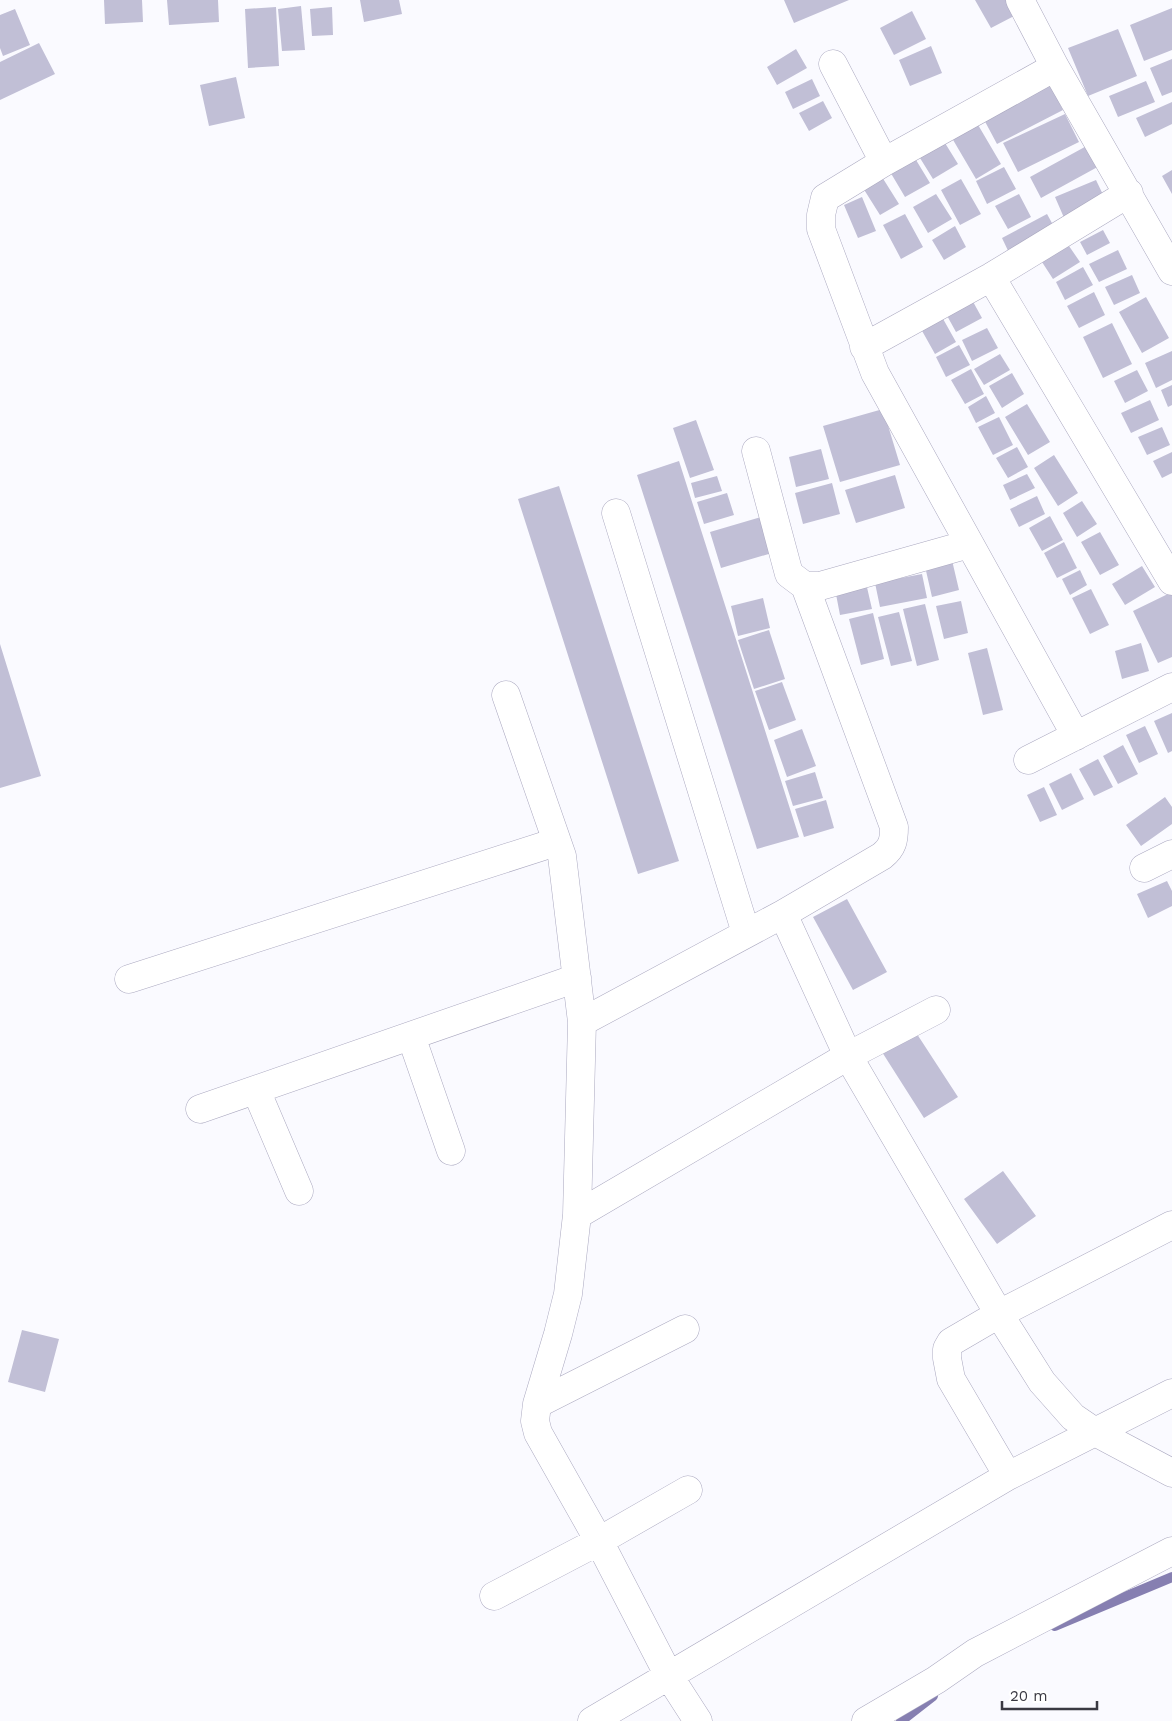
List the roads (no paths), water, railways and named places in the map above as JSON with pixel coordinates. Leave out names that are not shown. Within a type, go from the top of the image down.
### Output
[{"type":"street","points":[[1020,0],[1055,67],[1129,193],[1172,271]]},
{"type":"street","points":[[834,64],[884,162]]},
{"type":"street","points":[[1055,67],[884,162],[825,198],[821,215],[821,229],[875,373],[1076,736]]},
{"type":"street","points":[[864,347],[991,277],[1129,193]]},
{"type":"street","points":[[991,277],[1172,581]]},
{"type":"street","points":[[582,1022],[783,914],[882,856],[891,848],[894,839],[894,827],[805,586],[788,574],[756,452]]},
{"type":"street","points":[[616,513],[746,934]]},
{"type":"street","points":[[805,586],[820,586],[969,544]]},
{"type":"street","points":[[1028,760],[1172,687]]},
{"type":"street","points":[[506,695],[562,856],[582,1022],[577,1215],[568,1294],[537,1404],[535,1421],[538,1433],[670,1676],[698,1721]]},
{"type":"street","points":[[129,980],[556,842]]},
{"type":"street","points":[[1144,868],[1172,854]]},
{"type":"street","points":[[783,914],[848,1056],[999,1314],[1042,1382],[1073,1416],[1095,1432],[1172,1473]]},
{"type":"street","points":[[200,1110],[577,978]]},
{"type":"street","points":[[577,1215],[848,1056],[936,1010]]},
{"type":"street","points":[[411,1036],[451,1151]]},
{"type":"street","points":[[256,1090],[298,1191]]},
{"type":"street","points":[[1008,1476],[952,1378],[947,1358],[947,1349],[952,1342],[999,1314],[1172,1225]]},
{"type":"street","points":[[537,1404],[685,1329]]},
{"type":"street","points":[[592,1721],[1008,1476],[1172,1393]]},
{"type":"street","points":[[494,1596],[598,1541],[688,1490]]},
{"type":"street","points":[[866,1721],[936,1680],[975,1653],[1172,1550]]},
{"type":"waterway","points":[[1055,1626],[1172,1577]]},
{"type":"waterway","points":[[901,1721],[933,1696]]}]
